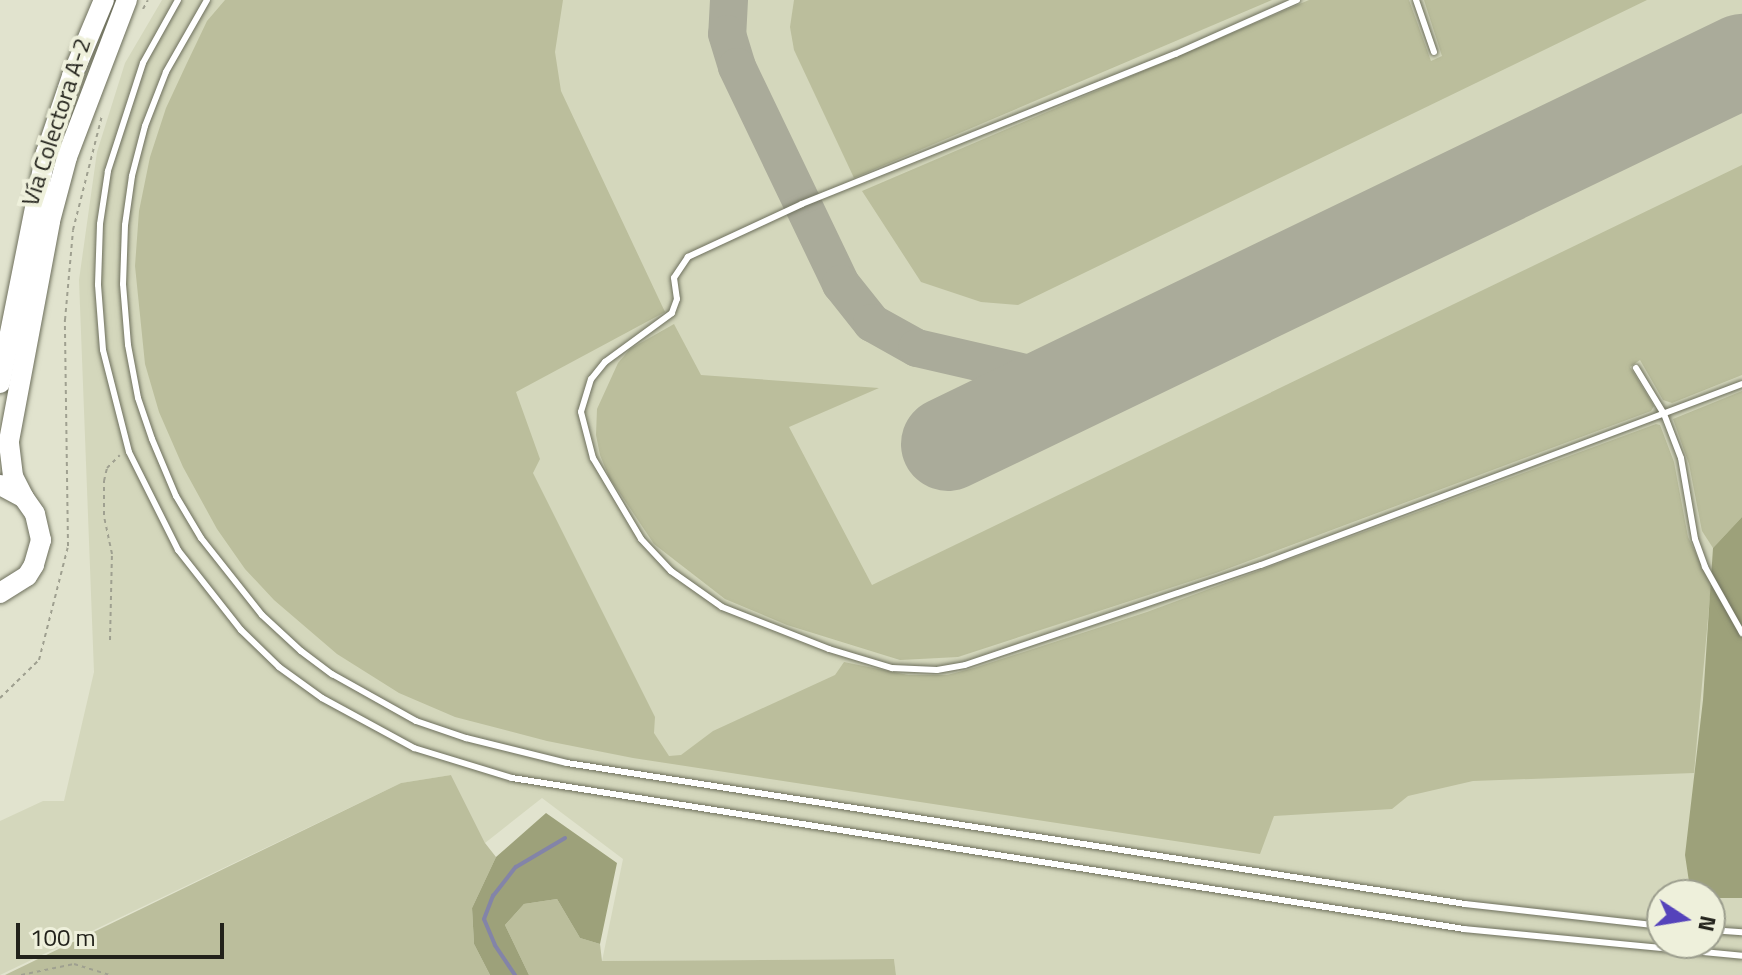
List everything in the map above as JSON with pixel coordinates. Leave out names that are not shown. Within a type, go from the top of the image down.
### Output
[{"type":"main road","name":"Vía Colectora A-2","points":[[0,383],[46,153],[72,76],[104,0]]},
{"type":"main road","name":"Vía Colectora A-2","points":[[0,593],[27,576],[39,553],[39,527],[13,476],[9,441],[50,221],[72,142],[134,7]]},
{"type":"main road","points":[[0,485],[24,498]]},
{"type":"lane","points":[[178,0],[143,63],[122,120],[108,171],[100,224],[98,285],[103,350],[129,452],[178,550],[241,630],[279,667],[322,698],[414,748],[512,778],[1433,925],[1539,939],[1742,956]]},
{"type":"lane","points":[[207,0],[166,72],[145,126],[132,176],[125,225],[123,284],[130,358],[152,439],[176,496],[201,538],[262,615],[332,674],[416,721],[478,742],[567,763],[1494,909],[1646,924]]},
{"type":"lane","points":[[1297,0],[1161,60],[802,204],[688,257],[674,278],[677,299],[672,313],[605,362],[591,379],[581,412],[593,458],[623,515],[641,539],[671,571],[722,607],[829,649],[892,668],[937,670],[965,665],[1261,565],[1742,384]]},
{"type":"lane","points":[[1416,0],[1434,52]]},
{"type":"lane","points":[[1636,368],[1664,414],[1681,458],[1695,539],[1705,567],[1742,633]]},
{"type":"path","points":[[134,7],[148,0]]},
{"type":"path","points":[[0,698],[39,660],[68,546],[65,320],[73,230],[103,112]]},
{"type":"path","points":[[110,640],[112,554],[104,515],[104,481],[107,468],[116,457],[129,452]]},
{"type":"path","points":[[21,975],[74,964],[110,975]]},
{"type":"shaded area","points":[[162,0],[1742,0],[1742,975],[896,975],[894,959],[602,961],[623,859],[542,798],[485,843],[451,775],[401,783],[0,975],[0,821],[43,801],[64,801],[94,672],[79,280],[97,152],[125,63]]},
{"type":"shaded area","points":[[225,0],[563,0],[555,52],[561,91],[665,312],[516,392],[540,459],[533,473],[655,717],[654,733],[669,756],[681,755],[713,731],[835,675],[844,662],[908,675],[947,675],[974,668],[1147,612],[1656,424],[1660,425],[1674,462],[1688,537],[1711,585],[1694,773],[1473,781],[1408,796],[1392,809],[1274,816],[1260,854],[633,758],[547,741],[455,717],[399,693],[337,654],[274,600],[245,569],[217,529],[183,467],[159,412],[145,364],[135,266],[139,211],[150,157],[166,108],[207,21]]},
{"type":"shaded area","points":[[794,0],[1272,0],[854,178],[794,50],[790,27]]},
{"type":"shaded area","points":[[1309,0],[1409,0],[1431,61],[1442,56],[1424,0],[1647,0],[1018,305],[981,302],[921,282],[862,191]]},
{"type":"shaded area","points":[[1742,165],[1742,375],[1672,403],[1663,400],[1640,360],[1630,367],[1654,406],[1651,411],[1216,573],[958,657],[900,660],[787,625],[725,599],[654,544],[609,477],[600,455],[596,435],[597,409],[618,363],[630,349],[674,324],[701,375],[879,388],[789,427],[872,585]]},
{"type":"shaded area","points":[[1742,391],[1742,517],[1713,548],[1702,531],[1689,464],[1673,419]]},
{"type":"shaded area","points":[[1742,517],[1742,898],[1726,898],[1726,879],[1689,879],[1685,855],[1703,700],[1713,548]]},
{"type":"shaded area","points":[[451,775],[485,843],[496,857],[472,908],[474,944],[490,975],[5,975],[401,783]]},
{"type":"shaded area","points":[[546,813],[617,863],[600,944],[580,938],[557,899],[524,904],[505,925],[529,975],[490,975],[474,944],[472,908],[496,857]]},
{"type":"shaded area","points":[[557,899],[580,938],[600,944],[602,961],[894,959],[896,975],[529,975],[505,925],[524,904]]},
{"type":"waterway","points":[[515,975],[495,945],[484,919],[493,896],[516,867],[565,838]]},
{"type":"taxiway","points":[[729,0],[727,34],[737,67],[841,284],[872,323],[917,348],[1038,376],[1076,376],[1119,360]]},
{"type":"runway","points":[[948,444],[1742,61]]}]
